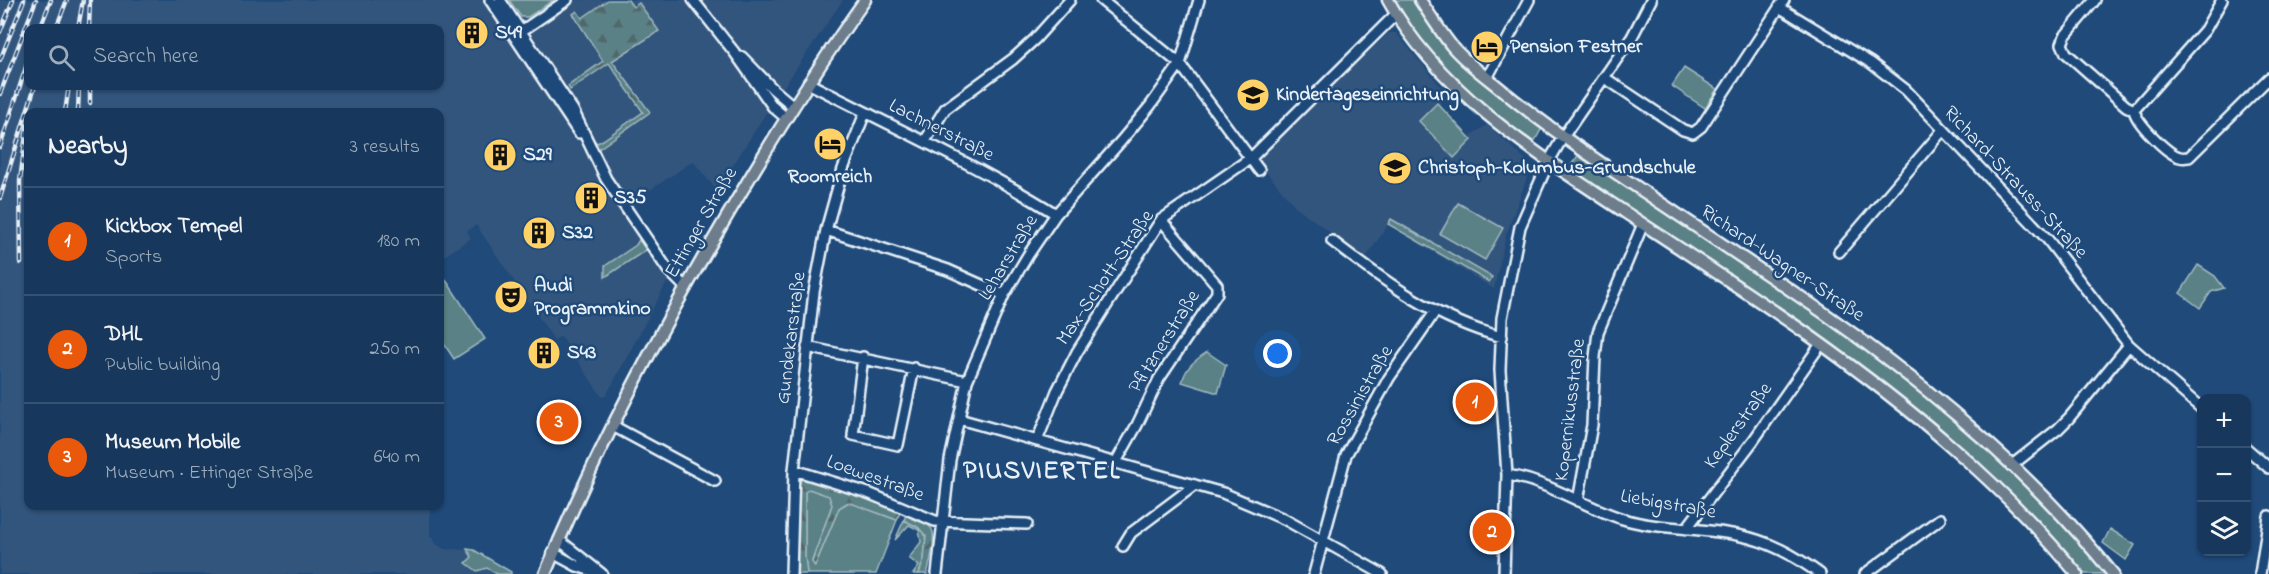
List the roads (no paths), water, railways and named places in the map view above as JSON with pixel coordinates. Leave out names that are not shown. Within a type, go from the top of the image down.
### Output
[{"type":"main road","name":"Ettinger Straße","points":[[545,574],[613,426],[686,287],[793,106],[865,0]]},
{"type":"main road","points":[[1388,0],[1415,40],[1456,87],[1549,161],[1821,344],[1897,401],[1969,463],[2027,519],[2077,574]]},
{"type":"main road","name":"Richard-Wagner-Straße","points":[[1420,0],[1452,46],[1487,78],[1563,137],[1869,345],[1933,395],[2010,466],[2079,535],[2113,574]]},
{"type":"street","points":[[490,0],[518,34],[573,110],[589,148],[606,179],[668,270],[686,287]]},
{"type":"street","points":[[500,0],[518,34]]},
{"type":"street","points":[[518,34],[567,0]]},
{"type":"street","points":[[693,0],[774,107],[786,118]]},
{"type":"street","points":[[925,141],[945,109],[1013,59],[1035,39],[1070,0]]},
{"type":"street","points":[[1101,0],[1180,64],[1259,170]]},
{"type":"street","name":"Leharstraße","points":[[937,574],[950,460],[967,381],[1004,295],[1056,214],[1143,115],[1180,64],[1199,0]]},
{"type":"street","points":[[1487,78],[1529,0]]},
{"type":"street","points":[[1504,574],[1507,475],[1500,369],[1502,318],[1520,227],[1549,161],[1563,137],[1632,38],[1651,0]]},
{"type":"street","points":[[2094,0],[2065,36],[2062,44],[2066,53],[2075,62],[2126,106],[2134,110]]},
{"type":"street","points":[[2222,0],[2205,30],[2134,110],[2135,117],[2174,154],[2182,158],[2189,157],[2269,78]]},
{"type":"street","points":[[1605,78],[1683,130],[1693,133],[1701,127],[1782,3]]},
{"type":"street","name":"Richard-Strauss-Straße","points":[[1782,3],[1891,76],[1906,90],[2048,240],[2128,345],[2197,405]]},
{"type":"street","name":"Max-Schott-Straße","points":[[1037,441],[1057,391],[1077,352],[1161,220],[1251,158],[1396,14]]},
{"type":"street","points":[[735,53],[745,59],[772,90],[793,106]]},
{"type":"street","name":"Lachnerstraße","points":[[808,83],[925,141],[1056,214]]},
{"type":"street","name":"Gundekarstraße","points":[[791,574],[794,470],[814,292],[826,230],[846,159],[865,112]]},
{"type":"street","points":[[1839,252],[1943,130]]},
{"type":"street","name":"Pfitznerstraße","points":[[1116,462],[1159,379],[1217,293],[1217,285],[1161,220]]},
{"type":"street","name":"Kopernikusstraße","points":[[1578,501],[1592,425],[1598,332],[1643,224]]},
{"type":"street","points":[[826,230],[948,270],[1004,295]]},
{"type":"street","points":[[1332,241],[1382,279],[1435,312],[1475,330],[1502,337]]},
{"type":"street","name":"Rossinistraße","points":[[1314,574],[1346,455],[1389,378],[1435,312]]},
{"type":"street","name":"Keplerstraße","points":[[1686,529],[1753,441],[1821,344]]},
{"type":"street","points":[[2010,466],[2064,423],[2128,345]]},
{"type":"street","points":[[807,347],[863,357],[967,381]]},
{"type":"street","points":[[863,357],[853,435],[898,445],[914,369]]},
{"type":"street","points":[[959,419],[1116,462],[1245,501],[1324,539],[1382,574]]},
{"type":"street","points":[[613,426],[716,482]]},
{"type":"street","points":[[2251,452],[2269,468]]},
{"type":"street","name":"Loewestraße","points":[[794,470],[868,493],[935,521],[1027,524]]},
{"type":"street","name":"Liebigstraße","points":[[1507,475],[1523,477],[1634,522],[1737,535],[1758,540],[1789,553],[1820,574]]},
{"type":"street","points":[[1123,546],[1131,533],[1196,485]]},
{"type":"street","points":[[2260,574],[2269,516]]},
{"type":"street","points":[[1865,574],[1940,519]]},
{"type":"street","points":[[559,540],[602,574]]},
{"type":"street","points":[[554,553],[577,566],[602,574]]},
{"type":"railway","points":[[0,32],[13,0]]},
{"type":"railway","points":[[0,60],[24,0]]},
{"type":"railway","points":[[27,24],[36,0]]},
{"type":"railway","points":[[42,24],[51,0]]},
{"type":"railway","points":[[58,24],[67,0]]},
{"type":"railway","points":[[79,24],[83,0]]},
{"type":"railway","points":[[89,24],[90,0]]},
{"type":"railway","points":[[0,94],[24,31]]},
{"type":"railway","points":[[0,147],[24,73]]},
{"type":"railway","points":[[28,108],[34,90]]},
{"type":"railway","points":[[66,108],[68,90]]},
{"type":"railway","points":[[78,108],[79,90]]},
{"type":"railway","points":[[90,90],[90,103]]},
{"type":"railway","points":[[0,198],[24,121]]},
{"type":"railway","points":[[21,263],[20,181],[24,150]]},
{"type":"place","name":"S49","points":[[472,33]]},
{"type":"place","name":"Pension Festner","points":[[1487,47]]},
{"type":"place","name":"Kindertageseinrichtung","points":[[1253,95]]},
{"type":"place","name":"Roomreich","points":[[830,144]]},
{"type":"place","name":"S29","points":[[500,155]]},
{"type":"place","name":"Christoph-Kolumbus-Grundschule","points":[[1395,168]]},
{"type":"place","name":"S35","points":[[591,198]]},
{"type":"place","name":"S32","points":[[539,233]]},
{"type":"place","name":"Audi Programmkino","points":[[511,297]]},
{"type":"place","name":"S43","points":[[544,353]]},
{"type":"place","name":"Kickbox Tempel","points":[[1475,402]]},
{"type":"place","name":"Museum Mobile","points":[[559,422]]},
{"type":"place","name":"DHL","points":[[1492,532]]},
{"type":"district","name":"PIUSVIERTEL","points":[[1042,472]]}]
